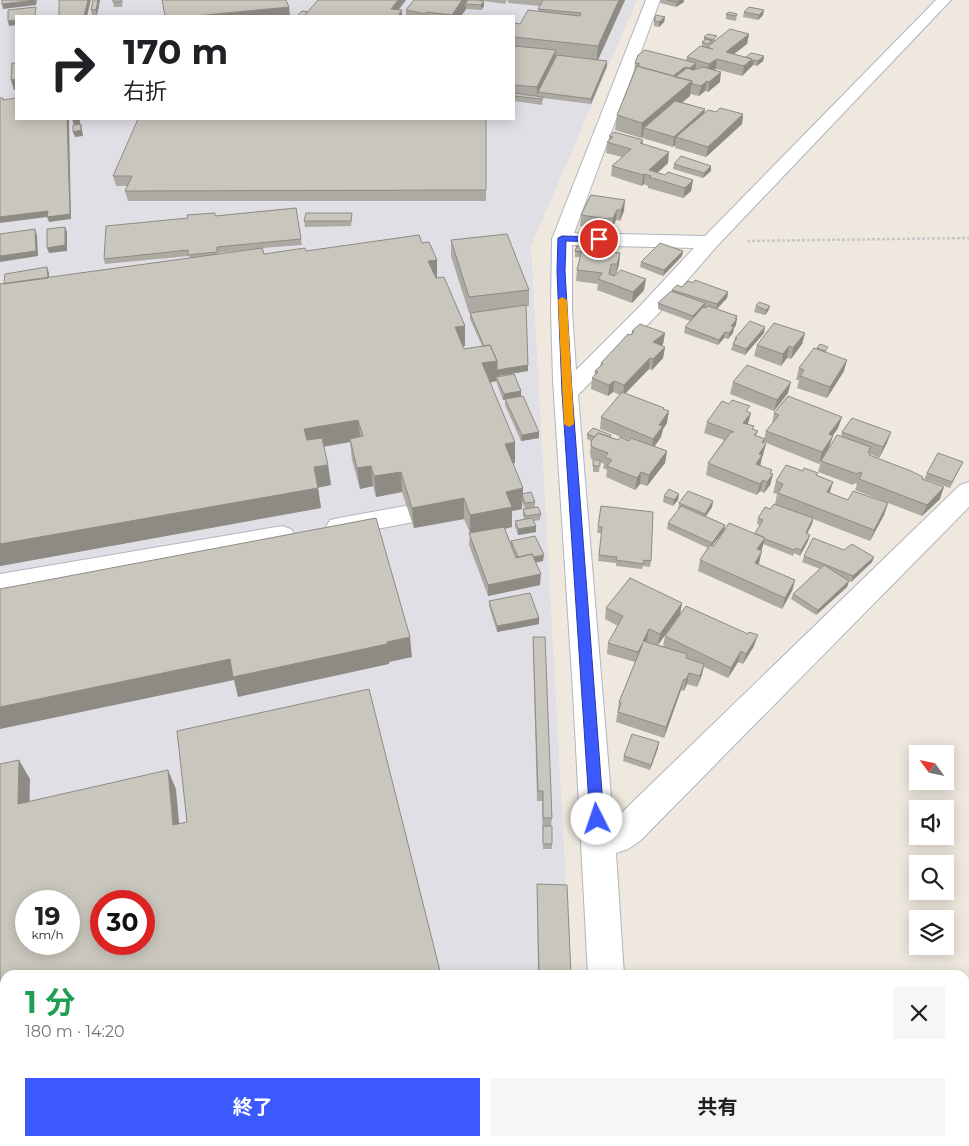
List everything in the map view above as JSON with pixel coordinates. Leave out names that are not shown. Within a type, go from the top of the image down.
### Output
[{"type":"street","points":[[606,970],[567,392],[561,271],[562,238],[653,0]]},
{"type":"street","points":[[567,392],[649,310],[710,242],[942,0]]},
{"type":"street","points":[[562,238],[710,242]]},
{"type":"street","points":[[598,839],[616,838],[628,830],[969,491]]},
{"type":"street","points":[[0,584],[405,515]]},
{"type":"path","points":[[710,242],[969,238]]},
{"type":"shaded area","points":[[0,0],[637,0],[531,246],[571,970],[0,970]]},
{"type":"building","points":[[2,0],[35,0],[2,4]]},
{"type":"building","points":[[59,0],[88,0],[84,15],[59,15]]},
{"type":"building","points":[[93,0],[98,0],[96,10],[91,10]]},
{"type":"building","points":[[162,0],[286,0],[289,7],[205,15],[165,15]]},
{"type":"building","points":[[318,0],[398,0],[391,9],[402,10],[399,15],[305,15]]},
{"type":"building","points":[[414,0],[462,0],[452,15],[426,12],[425,14],[406,10]]},
{"type":"building","points":[[468,0],[484,1],[481,5],[465,4]]},
{"type":"building","points":[[543,0],[619,0],[598,46],[515,37],[515,23],[520,24],[528,10],[580,16],[581,13],[538,9]]},
{"type":"building","points":[[36,7],[35,15],[15,15],[15,20],[8,21],[8,10]]},
{"type":"building","points":[[749,7],[764,10],[759,15],[744,12]]},
{"type":"building","points":[[302,11],[308,12],[305,15],[298,15]]},
{"type":"building","points":[[729,12],[737,14],[736,16],[726,14]]},
{"type":"building","points":[[656,15],[665,17],[659,22],[654,21]]},
{"type":"building","points":[[730,29],[749,34],[726,52],[752,59],[744,66],[717,59],[709,64],[687,57],[700,46],[713,49],[707,47]]},
{"type":"building","points":[[708,34],[717,36],[713,40],[704,37]]},
{"type":"building","points":[[706,39],[712,41],[708,44],[702,42]]},
{"type":"building","points":[[515,46],[556,50],[537,87],[515,85]]},
{"type":"building","points":[[645,50],[696,63],[690,68],[685,67],[673,76],[637,66],[640,64],[635,63],[638,55]]},
{"type":"building","points":[[751,53],[764,56],[758,61],[754,60],[751,62],[752,59],[746,57]]},
{"type":"building","points":[[557,55],[607,61],[591,99],[538,92]]},
{"type":"building","points":[[12,63],[15,63],[15,79],[11,80]]},
{"type":"building","points":[[637,66],[692,81],[642,123],[617,115]]},
{"type":"building","points":[[703,67],[721,72],[701,86],[692,84],[692,81],[675,77],[687,68],[693,70]]},
{"type":"building","points":[[515,93],[543,97],[542,99],[515,96]]},
{"type":"building","points":[[0,98],[3,98],[3,100],[15,98],[15,120],[67,120],[70,214],[47,217],[48,211],[0,217]]},
{"type":"building","points":[[675,101],[705,109],[674,137],[644,128]]},
{"type":"building","points":[[720,108],[743,114],[708,147],[676,137],[708,110],[716,112]]},
{"type":"building","points":[[138,120],[486,120],[486,190],[125,191],[132,176],[113,176]]},
{"type":"building","points":[[81,124],[81,130],[73,132],[73,125]]},
{"type":"building","points":[[614,132],[643,140],[640,143],[669,152],[649,170],[665,175],[668,172],[693,180],[685,188],[649,177],[651,176],[645,174],[612,166],[631,149],[607,142],[613,137],[609,136]]},
{"type":"building","points":[[681,156],[711,166],[704,173],[674,164]]},
{"type":"building","points":[[591,195],[625,200],[621,210],[617,210],[613,218],[581,215]]},
{"type":"building","points":[[296,208],[301,239],[217,247],[217,252],[188,255],[188,250],[104,259],[106,226],[188,218],[187,215],[215,213],[215,216]]},
{"type":"building","points":[[306,213],[352,213],[351,221],[304,221]]},
{"type":"building","points":[[65,227],[65,245],[47,248],[47,229]]},
{"type":"building","points":[[35,229],[36,251],[0,256],[0,234]]},
{"type":"building","points":[[507,234],[529,290],[469,297],[451,240]]},
{"type":"building","points":[[419,235],[422,243],[429,242],[437,260],[428,261],[436,278],[444,277],[465,326],[455,327],[464,349],[490,345],[497,361],[482,363],[515,442],[505,444],[523,488],[506,492],[512,507],[470,515],[464,498],[412,508],[401,472],[374,476],[371,466],[357,468],[350,439],[363,436],[358,420],[304,429],[307,440],[322,438],[328,465],[314,467],[318,488],[0,544],[0,284],[262,248],[264,254],[305,248],[306,251]]},
{"type":"building","points":[[660,243],[683,251],[664,270],[641,262]]},
{"type":"building","points":[[577,246],[585,247],[584,250],[582,249],[582,252],[575,251]]},
{"type":"building","points":[[582,249],[620,253],[617,264],[611,264],[609,274],[614,276],[621,270],[646,279],[633,292],[598,279],[602,273],[577,270]]},
{"type":"building","points":[[47,267],[48,278],[4,284],[5,274]]},
{"type":"building","points":[[695,280],[728,292],[717,304],[672,290],[677,285],[682,287],[688,281],[693,283]]},
{"type":"building","points":[[671,291],[705,303],[693,316],[658,303]]},
{"type":"building","points":[[759,302],[770,306],[766,310],[756,306]]},
{"type":"building","points":[[526,305],[528,365],[497,370],[497,361],[490,345],[484,346],[470,313]]},
{"type":"building","points":[[708,306],[737,316],[735,319],[737,319],[731,326],[734,327],[729,333],[725,332],[719,340],[685,327],[703,307],[706,308]]},
{"type":"building","points":[[750,321],[765,327],[746,349],[733,344],[737,338],[735,338]]},
{"type":"building","points":[[774,323],[805,333],[793,348],[789,346],[783,354],[757,345]]},
{"type":"building","points":[[640,324],[665,333],[653,342],[665,347],[653,359],[650,358],[624,385],[614,381],[609,385],[592,378],[598,372],[595,371],[603,364],[601,363]]},
{"type":"building","points":[[820,344],[828,347],[825,351],[817,348]]},
{"type":"building","points":[[814,348],[847,360],[830,387],[800,376],[804,370],[799,368]]},
{"type":"building","points":[[747,365],[791,382],[777,400],[733,382]]},
{"type":"building","points":[[514,374],[521,391],[504,394],[496,377]]},
{"type":"building","points":[[622,392],[669,411],[659,425],[663,426],[653,439],[601,417]]},
{"type":"building","points":[[523,396],[539,432],[522,435],[505,399]]},
{"type":"building","points":[[788,396],[842,417],[829,434],[833,436],[822,452],[766,431],[779,415],[774,413]]},
{"type":"building","points":[[732,400],[750,406],[746,411],[751,413],[743,423],[754,426],[752,429],[758,431],[754,435],[765,439],[762,442],[766,444],[759,454],[762,455],[756,464],[772,470],[770,473],[773,474],[767,482],[763,480],[760,484],[708,463],[731,432],[734,432],[707,422],[722,401],[729,404]]},
{"type":"building","points":[[852,418],[891,432],[883,447],[842,432]]},
{"type":"building","points":[[593,428],[611,435],[610,437],[598,433],[595,437],[587,434]]},
{"type":"building","points":[[598,433],[618,440],[620,437],[629,441],[631,438],[667,451],[649,475],[641,472],[637,478],[607,466],[612,460],[605,457],[608,453],[592,447],[591,441]]},
{"type":"building","points":[[837,435],[871,447],[868,452],[870,453],[869,455],[911,471],[923,477],[922,479],[944,487],[927,505],[859,479],[862,473],[859,472],[857,474],[821,461]]},
{"type":"building","points":[[938,453],[963,462],[952,482],[927,473]]},
{"type":"building","points":[[593,460],[600,460],[600,466],[593,466]]},
{"type":"building","points":[[786,465],[803,471],[804,468],[818,473],[816,475],[833,482],[827,492],[848,500],[853,491],[888,503],[874,530],[778,493],[783,484],[776,481]]},
{"type":"building","points":[[669,489],[679,494],[674,500],[664,496]]},
{"type":"building","points":[[688,491],[713,501],[705,514],[679,503]]},
{"type":"building","points":[[531,492],[535,502],[525,503],[522,494]]},
{"type":"building","points":[[774,504],[813,518],[806,533],[810,535],[801,550],[796,548],[794,550],[765,539],[755,533],[763,520],[758,518],[765,507],[770,509]]},
{"type":"building","points":[[601,506],[653,512],[651,561],[644,560],[643,564],[616,560],[617,557],[599,555],[602,527],[598,527]]},
{"type":"building","points":[[681,506],[725,525],[712,543],[668,523]]},
{"type":"building","points":[[538,507],[541,514],[525,516],[523,509]]},
{"type":"building","points":[[376,518],[410,637],[387,642],[387,644],[233,677],[230,659],[0,707],[0,589]]},
{"type":"building","points":[[532,518],[536,526],[518,529],[515,521]]},
{"type":"building","points":[[729,523],[765,538],[757,549],[762,551],[755,563],[795,580],[785,598],[700,560],[710,545],[714,546]]},
{"type":"building","points":[[504,527],[516,558],[532,554],[541,574],[488,585],[469,533]]},
{"type":"building","points":[[535,536],[544,555],[534,557],[532,554],[518,557],[511,541]]},
{"type":"building","points":[[813,538],[844,550],[852,544],[874,557],[853,576],[804,556]]},
{"type":"building","points":[[824,565],[849,581],[818,610],[793,594]]},
{"type":"building","points":[[630,578],[682,603],[660,634],[649,629],[643,641],[687,654],[686,658],[704,664],[700,676],[689,673],[686,680],[684,679],[666,727],[618,712],[621,703],[619,702],[643,643],[638,652],[608,643],[623,616],[606,608]]},
{"type":"building","points":[[530,593],[539,618],[497,626],[489,601]]},
{"type":"building","points":[[686,606],[748,634],[749,632],[758,635],[746,654],[741,651],[731,668],[665,636]]},
{"type":"building","points":[[533,637],[545,637],[552,818],[543,818],[543,791],[538,791]]},
{"type":"building","points":[[369,689],[440,970],[0,970],[0,764],[19,760],[18,804],[168,770],[173,825],[187,822],[177,731]]},
{"type":"building","points":[[632,734],[659,742],[651,765],[624,756]]},
{"type":"building","points":[[543,826],[552,826],[552,844],[543,844]]},
{"type":"building","points":[[537,884],[567,885],[571,970],[539,970]]},
{"type":"slow traffic","points":[[562,300],[569,424]]},
{"type":"route","points":[[597,819],[567,392],[561,271],[562,238],[599,239]]}]
